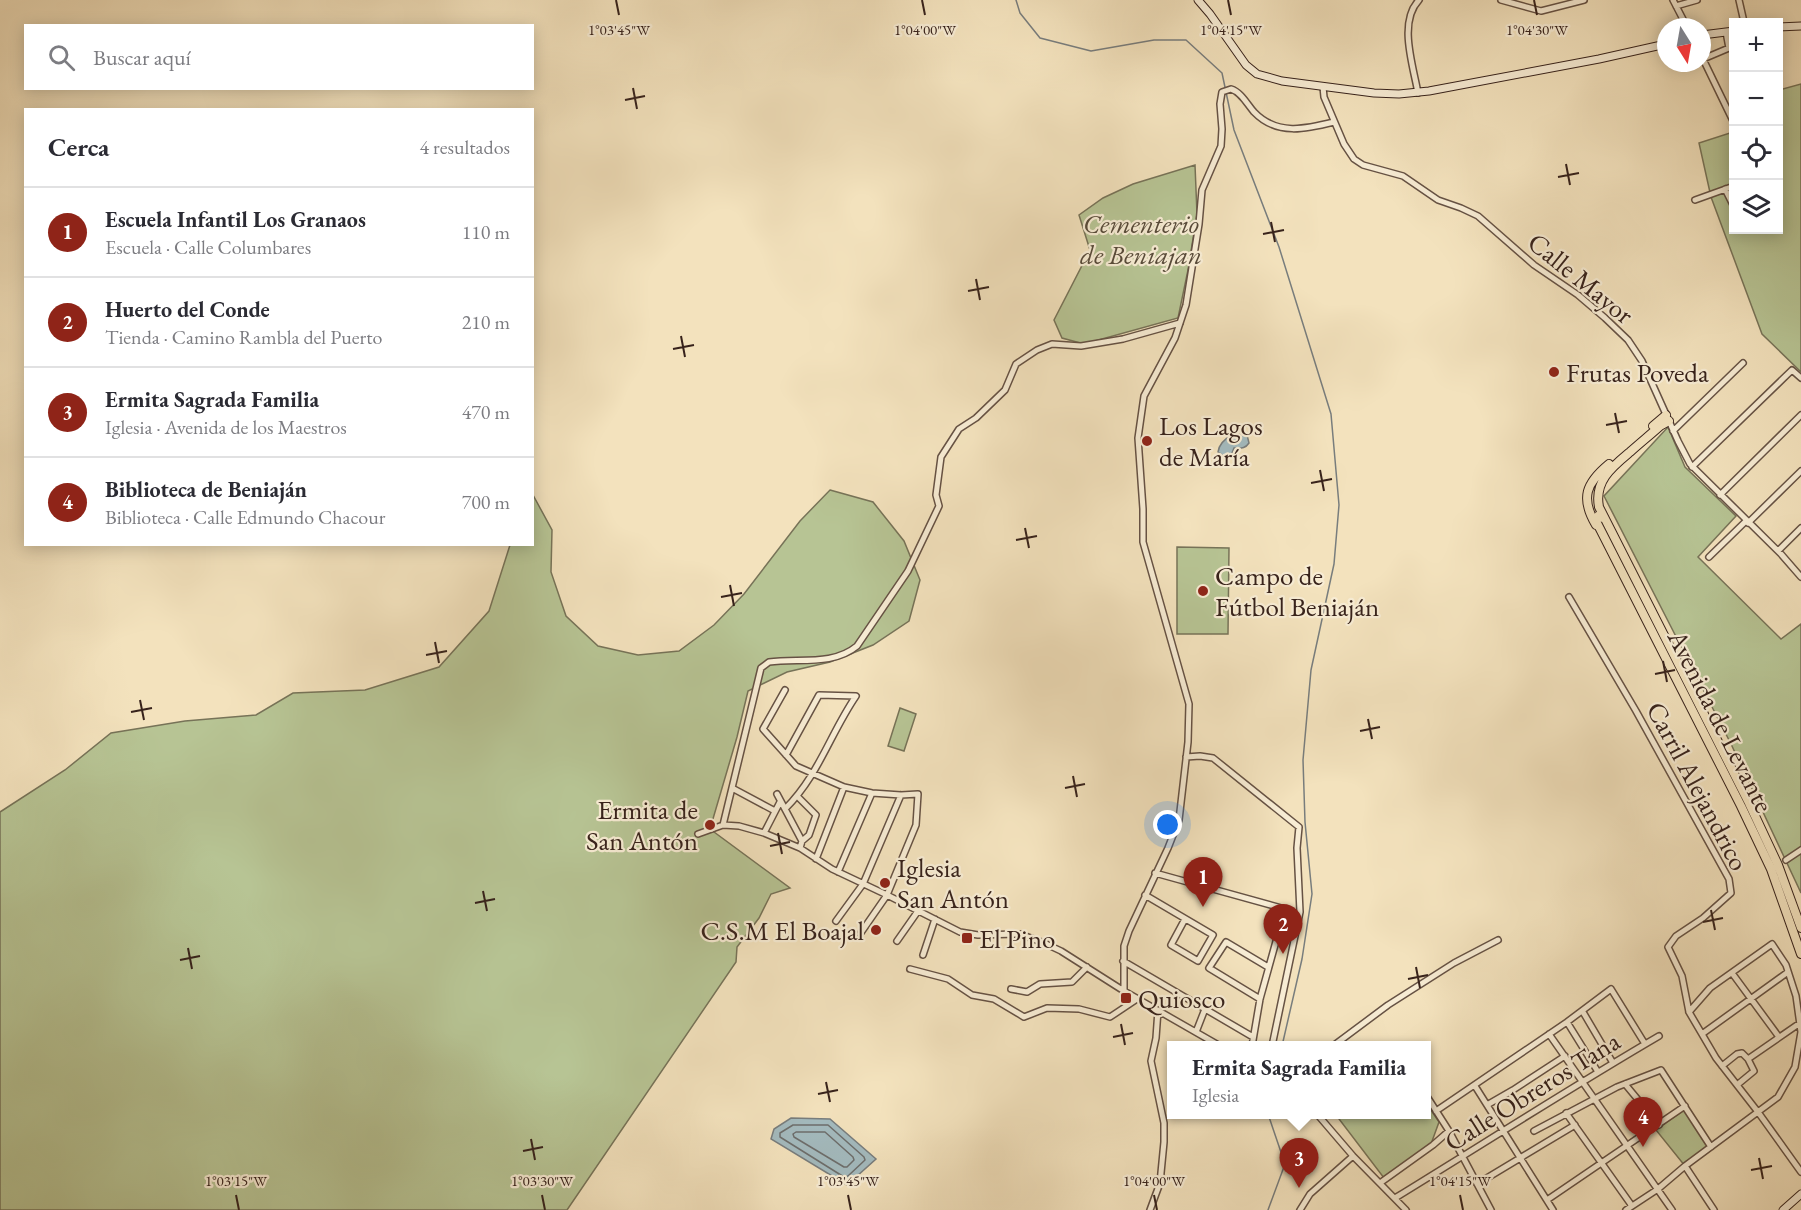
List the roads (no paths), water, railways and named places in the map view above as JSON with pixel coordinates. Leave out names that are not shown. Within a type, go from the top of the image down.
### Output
[{"type":"main road","points":[[1198,0],[1240,58],[1252,70],[1263,76],[1323,87],[1382,94],[1418,93],[1657,46]]},
{"type":"main road","points":[[1783,27],[1801,26]]},
{"type":"main road","points":[[1711,34],[1729,32]]},
{"type":"main road","name":"Avenida de Levante","points":[[1667,418],[1604,476],[1598,496],[1599,507],[1749,802],[1778,865],[1801,928]]},
{"type":"main road","name":"Avenida de Levante","points":[[1607,543],[1588,510],[1587,495],[1590,484],[1598,473],[1667,418]]},
{"type":"main road","name":"Avenida de Levante","points":[[1603,518],[1598,516],[1596,521],[1742,806],[1770,869],[1801,954]]},
{"type":"main road","points":[[1783,1210],[1801,1194]]},
{"type":"street","points":[[1418,93],[1407,31],[1411,9],[1419,0]]},
{"type":"street","points":[[1501,0],[1541,11],[1584,0]]},
{"type":"street","points":[[1682,18],[1674,3],[1697,0]]},
{"type":"street","points":[[1740,0],[1743,18]]},
{"type":"street","points":[[1711,55],[1729,48]]},
{"type":"street","points":[[1709,72],[1729,113]]},
{"type":"street","name":"Calle Mayor","points":[[1323,87],[1324,97],[1346,148],[1358,162],[1403,176],[1438,200],[1478,216],[1534,265],[1572,290],[1628,340],[1639,355],[1692,467],[1778,551],[1801,577]]},
{"type":"street","points":[[1124,991],[1124,946],[1179,820],[1189,704],[1143,542],[1143,509],[1137,438],[1144,396],[1175,338],[1186,305],[1202,190],[1221,146],[1222,92],[1231,89],[1236,91],[1268,123],[1281,128],[1310,128],[1334,122]]},
{"type":"street","points":[[1695,200],[1729,188]]},
{"type":"street","points":[[1725,189],[1729,197]]},
{"type":"street","points":[[723,825],[761,668],[769,662],[838,657],[857,646],[908,571],[939,506],[936,495],[941,457],[959,429],[976,418],[1005,390],[1016,364],[1037,350],[1052,344],[1081,346],[1123,339],[1180,322]]},
{"type":"street","points":[[1673,431],[1743,363]]},
{"type":"street","points":[[1692,467],[1792,370],[1801,378]]},
{"type":"street","points":[[1720,495],[1801,415]]},
{"type":"street","points":[[1709,557],[1801,471]]},
{"type":"street","points":[[1778,551],[1801,528]]},
{"type":"street","name":"Carril Alejandrico","points":[[1569,597],[1636,711],[1729,879],[1731,893],[1703,918],[1676,936],[1668,947],[1682,976],[1689,1012]]},
{"type":"street","points":[[785,690],[763,729],[796,766],[844,787],[872,793],[918,794],[916,825],[887,895],[860,934]]},
{"type":"street","points":[[784,809],[814,773],[856,696],[819,695],[786,755]]},
{"type":"street","points":[[1186,757],[1213,758],[1299,827],[1297,848],[1300,912],[1273,1041]]},
{"type":"street","points":[[816,859],[844,787]]},
{"type":"street","points":[[732,788],[775,811]]},
{"type":"street","points":[[838,872],[872,793]]},
{"type":"street","points":[[777,794],[802,841]]},
{"type":"street","points":[[836,921],[863,884],[901,795]]},
{"type":"street","points":[[797,796],[816,815],[809,835],[802,841],[800,848]]},
{"type":"street","points":[[764,833],[780,802]]},
{"type":"street","points":[[698,834],[723,825],[739,826],[764,833],[800,848],[838,872],[967,934],[1011,933],[1053,947],[1137,999],[1211,1041]]},
{"type":"street","points":[[1786,860],[1801,850]]},
{"type":"street","points":[[1155,873],[1285,909],[1260,999],[1253,1041]]},
{"type":"street","points":[[1145,895],[1213,935],[1198,961],[1171,945],[1185,919]]},
{"type":"street","points":[[897,940],[918,911]]},
{"type":"street","points":[[923,955],[935,919]]},
{"type":"street","points":[[1340,1041],[1388,1005],[1454,963],[1498,940]]},
{"type":"street","points":[[1260,999],[1209,968],[1226,942],[1268,968]]},
{"type":"street","points":[[1566,1113],[1602,1164],[1629,1208],[1658,1189],[1684,1166],[1711,1147],[1758,1112],[1778,1097],[1795,1067],[1801,1032],[1796,996],[1786,965],[1772,944],[1710,988],[1689,1012],[1722,1066],[1758,1112],[1801,1172]]},
{"type":"street","points":[[1123,961],[1253,1037]]},
{"type":"street","points":[[1011,989],[1027,992],[1040,984],[1072,982],[1087,967]]},
{"type":"street","points":[[910,969],[948,978],[972,995],[994,999],[1024,1017],[1047,1008],[1079,1010],[1110,1017],[1137,999]]},
{"type":"street","points":[[1702,1034],[1788,972]]},
{"type":"street","points":[[1731,973],[1779,1037]]},
{"type":"street","points":[[1436,1111],[1582,1012],[1611,989],[1646,1044]]},
{"type":"street","points":[[1196,1032],[1205,1009]]},
{"type":"street","points":[[1150,1210],[1160,1183],[1164,1142],[1164,1123],[1151,1061],[1156,1038],[1158,1010]]},
{"type":"street","points":[[1582,1012],[1612,1063]]},
{"type":"street","points":[[1567,1022],[1598,1072]]},
{"type":"street","points":[[1748,1059],[1800,1023]]},
{"type":"street","points":[[1549,1034],[1672,1210]]},
{"type":"street","name":"Calle Obreros Tana","points":[[1395,1198],[1504,1132],[1582,1081],[1659,1036]]},
{"type":"street","points":[[1722,1066],[1737,1054],[1742,1053],[1748,1059],[1754,1071],[1737,1085]]},
{"type":"street","points":[[1487,1105],[1565,1056]]},
{"type":"street","points":[[1534,1131],[1625,1084],[1661,1070],[1711,1147]]},
{"type":"street","points":[[1625,1084],[1659,1125]]},
{"type":"street","points":[[1474,1086],[1553,1210]]},
{"type":"street","points":[[1431,1103],[1449,1131],[1491,1210]]},
{"type":"street","points":[[1546,1200],[1685,1106]]},
{"type":"street","points":[[1321,1119],[1353,1156],[1406,1210]]},
{"type":"street","points":[[1477,1184],[1575,1125]]},
{"type":"street","points":[[1380,1183],[1449,1131]]},
{"type":"street","points":[[1300,1210],[1310,1194],[1353,1156]]},
{"type":"street","points":[[1684,1166],[1714,1210]]},
{"type":"water","points":[[1233,434],[1247,435],[1249,443],[1241,448],[1234,448],[1232,453],[1224,456],[1218,452],[1220,446]]},
{"type":"water","points":[[791,1118],[830,1119],[876,1159],[847,1185],[771,1139],[774,1129]]},
{"type":"waterway","points":[[1016,0],[1020,13],[1040,38],[1091,51],[1154,40],[1186,40],[1222,73],[1234,130],[1279,247],[1331,414],[1339,505],[1334,564],[1311,670],[1303,760],[1305,822],[1312,894],[1302,959],[1283,1041]]},
{"type":"waterway","points":[[1268,1210],[1285,1164],[1270,1119]]},
{"type":"place","name":"Frutas Poveda","points":[[1554,372]]},
{"type":"place","name":"Los Lagos de María","points":[[1147,441]]},
{"type":"place","name":"Campo de Fútbol Beniaján","points":[[1203,591]]},
{"type":"place","name":"Ermita de San Antón","points":[[710,825]]},
{"type":"place","name":"Iglesia San Antón","points":[[885,883]]},
{"type":"place","name":"Escuela Infantil Los Granaos","points":[[1203,907]]},
{"type":"place","name":"C.S.M El Boajal","points":[[876,930]]},
{"type":"place","name":"El Pino","points":[[967,938]]},
{"type":"place","name":"Huerto del Conde","points":[[1283,954]]},
{"type":"place","name":"Quiosco","points":[[1126,998]]},
{"type":"place","name":"Biblioteca de Beniaján","points":[[1643,1147]]},
{"type":"place","name":"Ermita Sagrada Familia","points":[[1299,1188]]},
{"type":"park label","name":"Cementerio de Beniajan","points":[[1141,238]]}]
